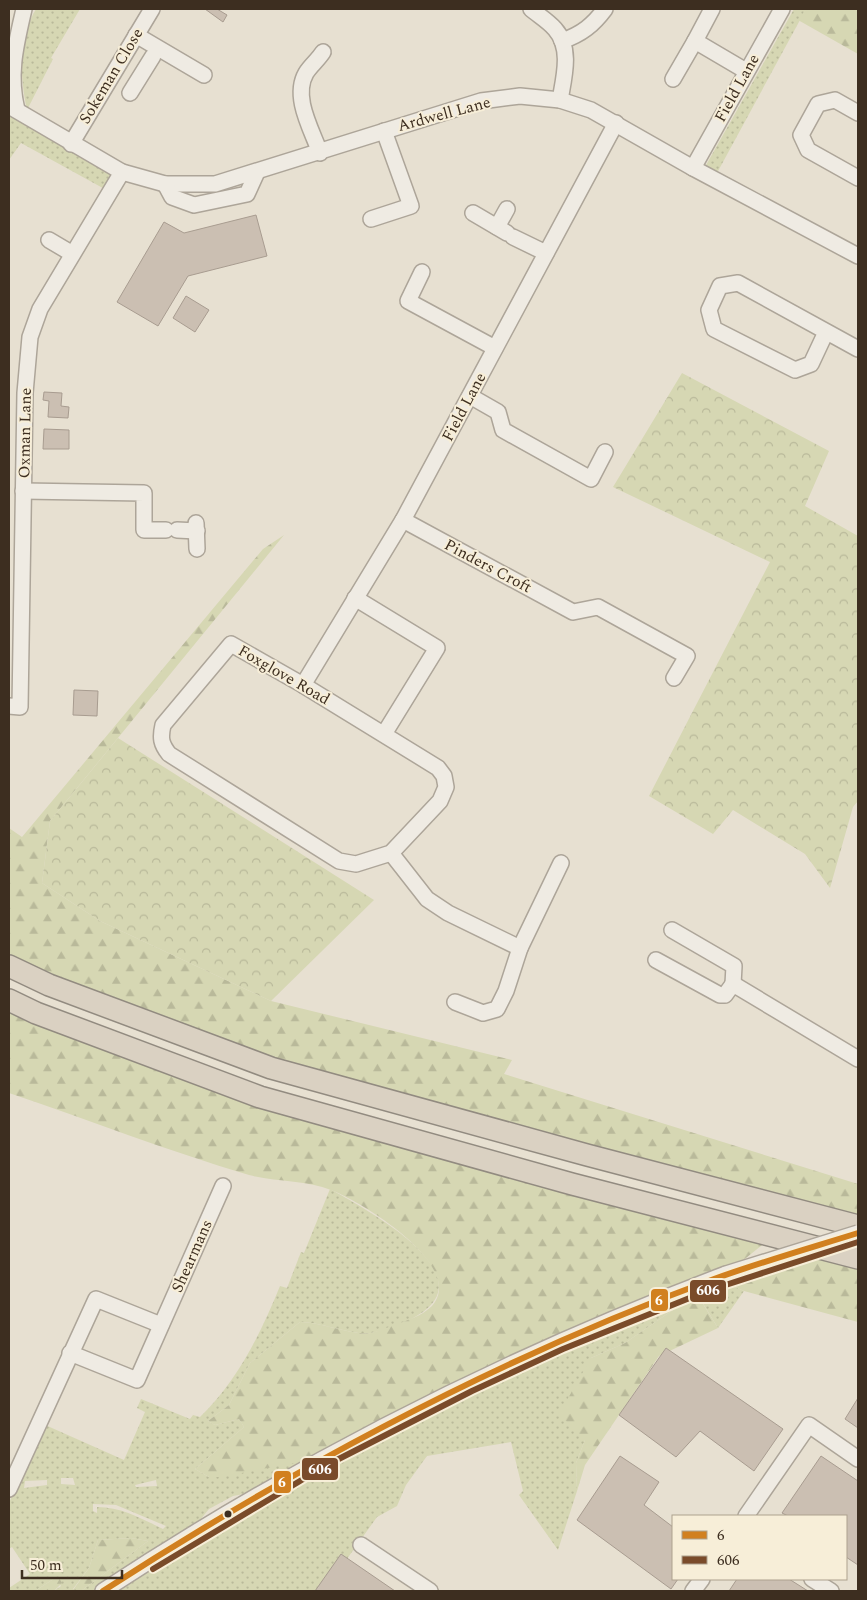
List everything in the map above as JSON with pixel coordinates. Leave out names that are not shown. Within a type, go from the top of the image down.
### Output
[{"type":"highway","points":[[9,966],[49,985],[271,1068],[587,1156],[858,1226]]},
{"type":"highway","points":[[9,1000],[36,1013],[260,1097],[572,1184],[858,1258]]},
{"type":"street","points":[[9,30],[22,9]]},
{"type":"street","name":"Ardwell Lane","points":[[22,9],[14,55],[13,108],[71,144],[122,172],[165,184],[215,184],[320,153],[384,130],[482,102],[520,96],[560,100],[592,110],[693,168],[858,256]]},
{"type":"street","name":"Sokeman Close","points":[[71,144],[152,9]]},
{"type":"street","points":[[531,9],[555,29],[562,41],[566,66],[560,100]]},
{"type":"street","points":[[562,41],[578,36],[594,24],[605,9]]},
{"type":"street","points":[[673,79],[712,9]]},
{"type":"street","name":"Field Lane","points":[[693,168],[782,9]]},
{"type":"street","points":[[136,35],[204,75]]},
{"type":"street","points":[[695,41],[746,71]]},
{"type":"street","points":[[320,153],[299,93],[306,73],[316,64],[323,52]]},
{"type":"street","points":[[115,70],[133,88],[153,56]]},
{"type":"street","points":[[858,113],[835,100],[818,104],[801,135],[808,150],[858,178]]},
{"type":"street","name":"Field Lane","points":[[303,685],[403,520],[616,123]]},
{"type":"street","points":[[372,219],[417,203],[384,130]]},
{"type":"street","name":"Oxman Lane","points":[[9,706],[20,706],[15,576],[23,491],[16,462],[30,337],[40,309],[71,253],[122,172]]},
{"type":"street","points":[[165,184],[172,197],[194,205],[247,194],[257,172]]},
{"type":"street","points":[[506,232],[507,209]]},
{"type":"street","points":[[473,213],[546,253]]},
{"type":"street","points":[[49,240],[71,253]]},
{"type":"street","points":[[422,272],[408,300],[495,348]]},
{"type":"street","points":[[826,332],[811,364],[795,370],[714,329],[708,310],[720,286],[738,283],[858,349]]},
{"type":"street","points":[[470,396],[498,412],[503,430],[591,479],[605,452]]},
{"type":"street","points":[[23,491],[144,493],[144,530],[172,530],[196,527],[197,549]]},
{"type":"street","name":"Pinders Croft","points":[[403,520],[573,612],[598,607],[686,656],[674,678]]},
{"type":"street","points":[[356,598],[437,648],[384,734]]},
{"type":"street","name":"Foxglove Road","points":[[231,644],[303,685],[438,768],[444,776],[446,787],[440,801],[391,854],[356,864],[340,861],[169,754],[162,745],[160,736],[163,725],[231,644]]},
{"type":"street","points":[[391,854],[427,899],[448,913],[520,948]]},
{"type":"street","points":[[455,1002],[483,1013],[496,1010],[506,991],[520,948],[561,863]]},
{"type":"street","points":[[656,960],[720,995],[725,995],[733,984],[734,966],[672,930]]},
{"type":"street","points":[[733,984],[858,1059]]},
{"type":"street","name":"Shearmans","points":[[70,1353],[137,1380],[223,1186]]},
{"type":"street","points":[[103,1591],[220,1517],[321,1458],[468,1383],[560,1341],[726,1274],[858,1233]]},
{"type":"street","points":[[9,1489],[96,1299],[160,1325]]},
{"type":"street","points":[[747,1515],[809,1425],[858,1459]]},
{"type":"street","points":[[361,1545],[430,1591]]},
{"type":"street","points":[[693,1591],[701,1580]]},
{"type":"street","points":[[814,1580],[831,1591]]},
{"type":"green space","points":[[36,9],[80,9],[51,58],[53,59],[27,110],[22,71],[23,46],[30,21]]},
{"type":"green space","points":[[794,9],[806,9],[717,173],[705,167]]},
{"type":"green space","points":[[806,9],[858,9],[858,54],[798,20]]},
{"type":"green space","points":[[9,106],[122,172],[110,192],[21,143],[9,160]]},
{"type":"green space","points":[[682,373],[829,451],[805,506],[858,536],[858,801],[853,807],[830,888],[805,854],[733,810],[713,834],[649,796],[770,562],[613,487]]},
{"type":"green space","points":[[284,535],[50,821],[42,883],[100,921],[271,1001],[512,1060],[504,1074],[858,1184],[858,1224],[271,1068],[9,962],[9,828],[22,837],[263,549]]},
{"type":"green space","points":[[118,738],[374,900],[271,1001],[100,921],[42,883],[50,821]]},
{"type":"green space","points":[[9,1000],[260,1097],[766,1242],[726,1274],[321,1458],[220,1477],[209,1477],[195,1469],[244,1427],[239,1419],[215,1425],[208,1421],[229,1405],[250,1363],[300,1322],[318,1324],[356,1333],[371,1333],[419,1315],[435,1302],[439,1286],[434,1269],[421,1252],[384,1220],[331,1190],[312,1184],[249,1175],[219,1166],[9,1093]]},
{"type":"green space","points":[[330,1189],[365,1209],[410,1241],[427,1259],[438,1277],[437,1295],[423,1312],[405,1322],[378,1332],[356,1333],[318,1324],[300,1322],[250,1363],[229,1405],[208,1421],[215,1425],[239,1419],[244,1427],[195,1469],[209,1477],[704,1283],[728,1284],[744,1291],[718,1328],[699,1297],[686,1301],[625,1343],[591,1358],[585,1440],[576,1463],[577,1491],[558,1550],[519,1495],[523,1491],[511,1442],[427,1456],[406,1485],[397,1506],[377,1517],[324,1591],[81,1591],[148,1541],[131,1538],[98,1540],[89,1568],[73,1589],[76,1591],[54,1591],[61,1586],[55,1578],[35,1591],[9,1591],[9,1588],[30,1574],[12,1547],[9,1549],[9,1503],[43,1424],[124,1460],[145,1412],[137,1408],[141,1399],[190,1419],[193,1415],[200,1417],[237,1373],[265,1321],[280,1286],[287,1288],[301,1252],[304,1253]],"holes":[[[61,1478],[73,1478],[75,1485],[61,1484]],[[47,1480],[47,1485],[24,1488],[25,1481]],[[156,1480],[157,1486],[136,1487],[135,1485]],[[265,1490],[191,1531],[209,1509],[233,1496]],[[93,1504],[116,1505],[166,1526],[163,1529],[132,1514],[115,1509],[97,1507],[97,1513],[93,1511]]]},
{"type":"green space","points":[[826,1250],[858,1258],[858,1322],[744,1291],[728,1284]]},
{"type":"green space","points":[[698,1296],[718,1328],[659,1356],[585,1465],[577,1491],[576,1463],[585,1440],[559,1414],[591,1358],[625,1343],[686,1301]]},
{"type":"green space","points":[[131,1538],[148,1541],[81,1591],[73,1590],[89,1568],[98,1540]]},
{"type":"green space","points":[[55,1578],[59,1578],[62,1583],[54,1591],[35,1591]]},
{"type":"building","points":[[205,9],[217,9],[227,15],[223,22]]},
{"type":"building","points":[[256,215],[267,256],[188,276],[158,326],[117,302],[164,222],[184,233]]},
{"type":"building","points":[[186,296],[209,310],[195,332],[173,318]]},
{"type":"building","points":[[44,392],[62,393],[61,406],[69,407],[68,418],[48,417],[49,401],[43,400]]},
{"type":"building","points":[[44,429],[69,430],[69,449],[43,449]]},
{"type":"building","points":[[74,690],[98,691],[97,716],[73,715]]},
{"type":"building","points":[[666,1348],[783,1429],[754,1471],[700,1431],[676,1457],[619,1415]]},
{"type":"building","points":[[858,1398],[858,1428],[845,1419]]},
{"type":"building","points":[[620,1456],[659,1482],[644,1505],[672,1526],[672,1580],[677,1580],[671,1589],[577,1520]]},
{"type":"building","points":[[821,1456],[858,1481],[858,1565],[847,1558],[847,1515],[786,1515],[782,1513]]},
{"type":"building","points":[[341,1554],[395,1591],[315,1591]]},
{"type":"building","points":[[736,1580],[791,1580],[808,1591],[729,1591]]},
{"type":"transit line","name":"6","points":[[103,1591],[249,1501],[400,1418],[476,1380],[634,1310],[714,1279],[858,1233]]},
{"type":"transit line","name":"606","points":[[153,1569],[325,1466],[472,1391],[563,1349],[707,1291],[858,1242]]}]
